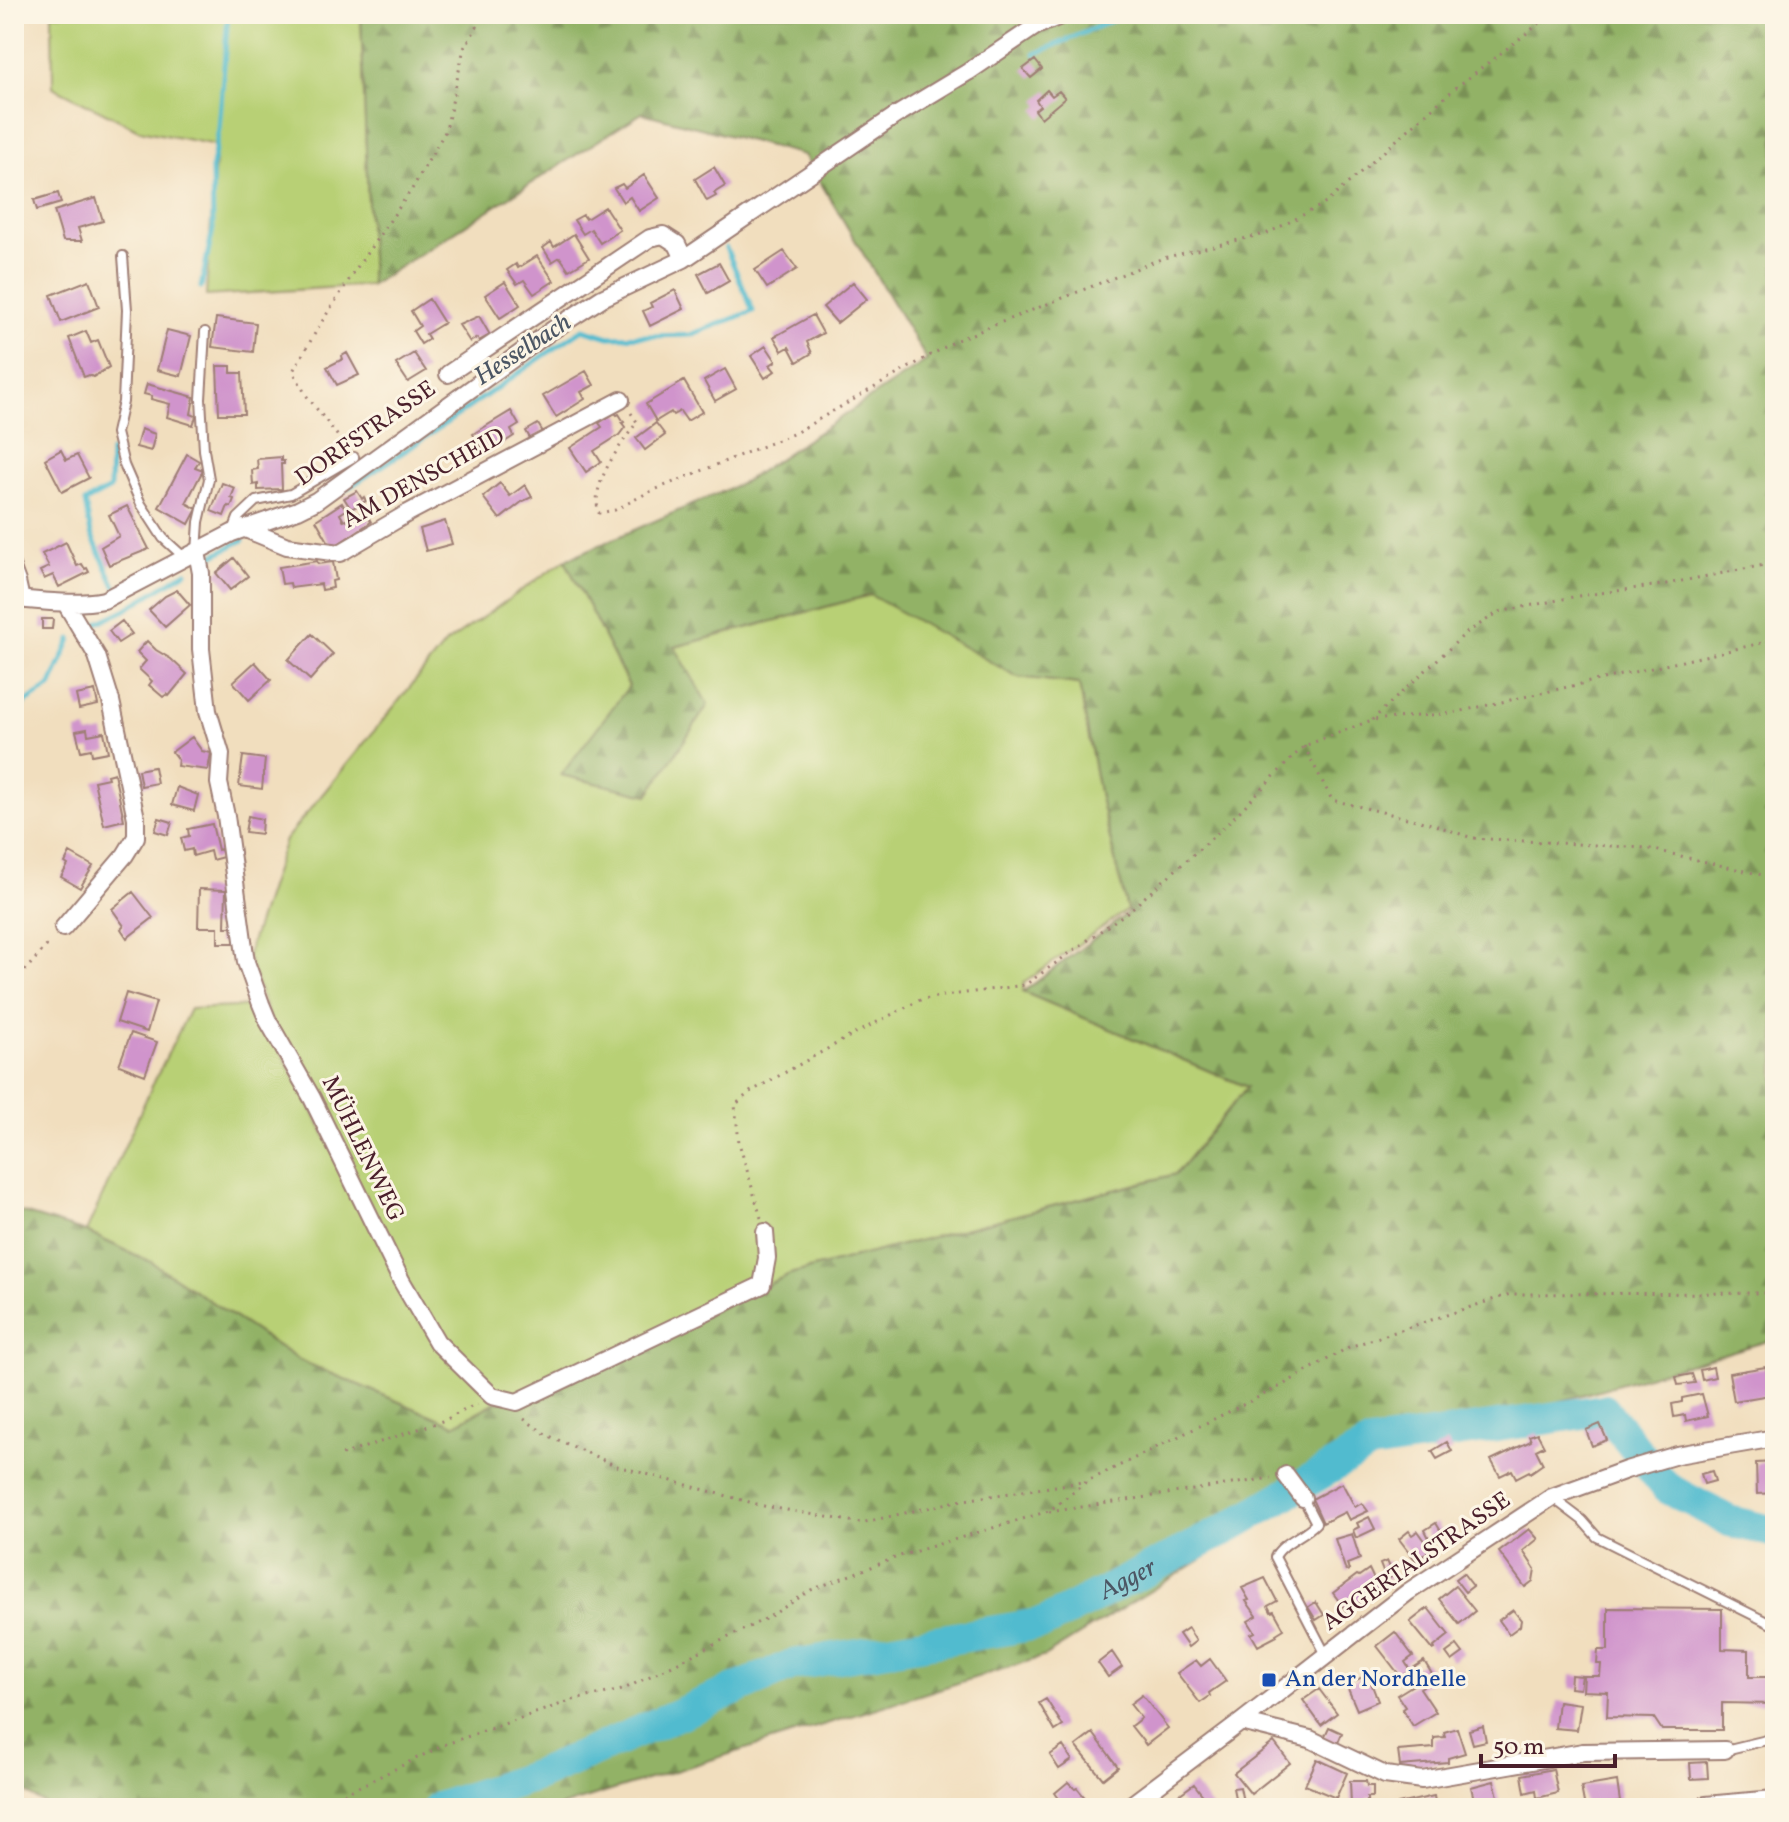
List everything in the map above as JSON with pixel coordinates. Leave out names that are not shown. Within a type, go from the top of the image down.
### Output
[{"type":"main road","points":[[1706,1808],[1775,1802]]},
{"type":"street","name":"DORFSTRASSE","points":[[20,600],[66,604],[104,600],[238,530],[316,501],[551,331],[602,298],[684,259],[895,116],[1036,26],[1065,14]]},
{"type":"street","name":"DORFSTRASSE","points":[[448,374],[650,238],[663,235],[677,244],[684,259]]},
{"type":"street","name":"AM DENSCHEID","points":[[238,530],[287,546],[340,553],[408,513],[621,400]]},
{"type":"street","name":"MÜHLENWEG","points":[[191,555],[201,573],[201,649],[208,711],[221,754],[219,783],[246,962],[268,1021],[312,1098],[401,1280],[437,1342],[492,1396]]},
{"type":"street","points":[[63,928],[125,855],[136,837],[136,818],[111,701],[97,656],[66,604]]},
{"type":"street","points":[[492,1396],[517,1402],[762,1285],[767,1258],[765,1232]]},
{"type":"street","name":"AGGERTALSTRASSE","points":[[1127,1808],[1408,1592],[1552,1497],[1677,1455],[1775,1438]]},
{"type":"street","points":[[1286,1475],[1303,1498]]},
{"type":"street","points":[[1241,1722],[1310,1739],[1385,1775],[1422,1780],[1583,1752],[1725,1750]]},
{"type":"lane","points":[[123,256],[127,324],[123,402],[116,433],[124,465],[141,504],[163,538],[191,555],[209,479],[201,399],[205,332]]},
{"type":"lane","name":"DORFSTRASSE","points":[[238,530],[238,518],[256,501],[291,494],[354,457]]},
{"type":"lane","points":[[14,562],[21,581],[20,600]]},
{"type":"lane","points":[[1552,1497],[1582,1520],[1597,1537],[1775,1626]]},
{"type":"lane","points":[[1303,1498],[1316,1523],[1308,1532],[1279,1549],[1275,1557],[1326,1656]]},
{"type":"lane","points":[[1725,1750],[1775,1738]]},
{"type":"path","points":[[354,457],[306,395],[293,371],[360,263],[412,189],[446,130],[464,48],[485,14]]},
{"type":"path","points":[[621,400],[637,422],[607,465],[595,503],[599,513],[615,510],[647,493],[795,433],[957,340],[1163,258],[1268,233],[1326,203],[1454,89],[1552,14]]},
{"type":"path","points":[[1372,720],[1466,633],[1499,612],[1775,563]]},
{"type":"path","points":[[765,1232],[739,1143],[735,1105],[750,1092],[922,999],[1025,985],[1130,910],[1221,830],[1304,746],[1372,720],[1453,713],[1775,640]]},
{"type":"path","points":[[1304,746],[1332,800],[1432,824],[1472,838],[1646,848],[1775,878]]},
{"type":"path","points":[[14,983],[63,928]]},
{"type":"path","points":[[315,1808],[446,1744],[573,1700],[622,1690],[769,1617],[811,1590],[900,1556],[1049,1511],[1086,1482],[1281,1386],[1349,1347],[1510,1294],[1775,1293]]},
{"type":"path","points":[[342,1455],[445,1420],[492,1396]]},
{"type":"path","points":[[525,1420],[547,1435],[617,1466],[764,1506],[861,1523],[957,1501],[1086,1482]]},
{"type":"path","points":[[1046,1512],[1286,1475]]},
{"type":"green space","points":[[52,14],[361,14],[371,285],[206,296],[216,145],[139,130],[53,87]]},
{"type":"green space","points":[[361,14],[1775,14],[1775,1339],[1367,1457],[1045,1656],[556,1808],[52,1808],[14,1786],[14,1210],[86,1232],[151,1262],[299,1360],[454,1425],[497,1402],[564,1384],[790,1274],[1176,1174],[1247,1087],[1023,992],[1128,913],[1100,797],[1079,684],[1018,677],[870,595],[675,647],[708,705],[648,795],[561,775],[629,686],[565,560],[742,483],[927,360],[804,155],[642,113],[371,285]]},
{"type":"green space","points":[[565,560],[629,686],[675,647],[871,595],[1018,677],[1079,684],[1100,797],[1127,910],[1024,983],[1023,992],[1247,1087],[1176,1174],[790,1274],[517,1400],[491,1393],[438,1341],[270,1021],[247,955],[285,840],[446,643]]},
{"type":"green space","points":[[257,1006],[434,1342],[496,1402],[454,1425],[299,1360],[151,1262],[86,1232],[190,1009]]},
{"type":"building","points":[[1035,60],[1042,69],[1031,78],[1023,69]]},
{"type":"building","points":[[1047,90],[1052,96],[1059,91],[1065,98],[1041,118],[1035,110],[1040,106],[1036,100]]},
{"type":"building","points":[[714,167],[725,186],[707,201],[695,179]]},
{"type":"building","points":[[644,175],[659,198],[639,211],[630,197],[623,202],[614,188],[622,184],[625,188]]},
{"type":"building","points":[[58,193],[61,203],[37,210],[34,200]]},
{"type":"building","points":[[96,198],[103,221],[78,228],[82,241],[63,241],[54,211]]},
{"type":"building","points":[[605,207],[620,230],[600,243],[591,229],[583,234],[574,220],[583,215],[586,219]]},
{"type":"building","points":[[574,234],[589,258],[569,270],[560,257],[552,262],[543,248],[551,242],[554,247]]},
{"type":"building","points":[[784,251],[797,269],[767,288],[755,270]]},
{"type":"building","points":[[537,256],[554,281],[534,294],[524,280],[517,284],[507,270],[516,264],[518,268]]},
{"type":"building","points":[[719,263],[729,281],[708,293],[698,274]]},
{"type":"building","points":[[89,280],[99,307],[61,322],[51,295]]},
{"type":"building","points":[[505,282],[520,305],[500,318],[485,295]]},
{"type":"building","points":[[853,282],[867,299],[837,323],[823,307]]},
{"type":"building","points":[[675,290],[684,309],[650,326],[643,311],[652,307],[650,303]]},
{"type":"building","points":[[429,299],[444,323],[426,334],[429,339],[421,344],[413,331],[420,326],[411,311]]},
{"type":"building","points":[[813,315],[823,333],[807,342],[812,353],[797,362],[789,347],[782,351],[774,337]]},
{"type":"building","points":[[479,316],[490,335],[470,342],[459,325]]},
{"type":"building","points":[[216,318],[256,323],[253,352],[212,347]]},
{"type":"building","points":[[167,330],[191,336],[181,376],[157,370]]},
{"type":"building","points":[[86,331],[91,343],[98,340],[109,367],[93,377],[84,377],[69,338]]},
{"type":"building","points":[[766,346],[776,361],[770,365],[775,371],[765,378],[751,356]]},
{"type":"building","points":[[347,353],[359,375],[337,385],[327,367],[343,359],[342,356]]},
{"type":"building","points":[[414,353],[426,371],[408,382],[396,364]]},
{"type":"building","points":[[217,366],[231,366],[231,373],[242,373],[244,414],[219,414]]},
{"type":"building","points":[[725,369],[736,389],[715,401],[704,381]]},
{"type":"building","points":[[586,371],[594,385],[581,392],[585,399],[556,417],[543,396]]},
{"type":"building","points":[[684,381],[702,412],[687,421],[680,411],[673,415],[671,412],[656,421],[646,404]]},
{"type":"building","points":[[147,384],[194,397],[191,414],[196,416],[193,425],[167,417],[170,404],[144,394]]},
{"type":"building","points":[[511,411],[519,425],[511,430],[514,436],[486,454],[473,434]]},
{"type":"building","points":[[615,413],[619,414],[625,427],[619,435],[594,451],[601,462],[586,472],[570,448],[602,427],[599,423]]},
{"type":"building","points":[[656,423],[665,435],[645,450],[636,438]]},
{"type":"building","points":[[538,424],[543,432],[531,440],[526,431]]},
{"type":"building","points":[[141,429],[155,434],[151,451],[136,447]]},
{"type":"building","points":[[61,450],[66,460],[77,455],[89,478],[62,492],[45,459]]},
{"type":"building","points":[[187,454],[199,461],[195,467],[203,470],[186,503],[197,509],[189,524],[159,507]]},
{"type":"building","points":[[281,457],[284,461],[281,464],[282,489],[258,490],[258,484],[253,485],[252,470],[258,469],[257,459]]},
{"type":"building","points":[[222,483],[235,488],[231,507],[228,506],[224,516],[211,511]]},
{"type":"building","points":[[500,483],[510,496],[525,485],[532,497],[500,519],[483,497]]},
{"type":"building","points":[[357,491],[366,501],[351,509],[344,498]]},
{"type":"building","points":[[342,503],[346,510],[340,514],[344,521],[365,511],[371,522],[332,548],[316,520]]},
{"type":"building","points":[[127,506],[149,549],[109,565],[101,547],[119,536],[109,515]]},
{"type":"building","points":[[445,521],[452,544],[426,551],[420,529]]},
{"type":"building","points":[[66,542],[77,566],[82,564],[89,572],[59,587],[53,575],[44,579],[40,571],[49,567],[42,554]]},
{"type":"building","points":[[234,558],[248,576],[230,590],[216,573]]},
{"type":"building","points":[[317,561],[318,564],[333,562],[336,580],[332,581],[333,588],[322,590],[321,584],[291,588],[290,583],[282,584],[279,567]]},
{"type":"building","points":[[177,590],[190,605],[165,627],[149,610]]},
{"type":"building","points":[[42,619],[53,619],[52,629],[42,629]]},
{"type":"building","points":[[122,621],[132,634],[118,643],[109,631]]},
{"type":"building","points":[[312,634],[333,654],[310,680],[288,660]]},
{"type":"building","points":[[147,641],[187,674],[169,696],[163,697],[149,685],[152,681],[139,669],[146,661],[137,652]]},
{"type":"building","points":[[255,662],[271,680],[249,700],[233,682]]},
{"type":"building","points":[[95,691],[98,705],[79,709],[76,695]]},
{"type":"building","points":[[87,729],[88,735],[104,732],[108,752],[92,755],[91,749],[81,751],[76,731]]},
{"type":"building","points":[[192,737],[202,751],[211,753],[208,770],[177,766],[178,760],[172,752]]},
{"type":"building","points":[[243,756],[265,759],[262,789],[239,786]]},
{"type":"building","points":[[154,767],[157,783],[141,786],[138,770]]},
{"type":"building","points":[[114,773],[124,820],[104,825],[94,781],[108,778],[107,775]]},
{"type":"building","points":[[177,787],[198,795],[194,811],[172,805]]},
{"type":"building","points":[[248,816],[262,819],[261,834],[245,832]]},
{"type":"building","points":[[159,818],[172,822],[168,835],[155,831]]},
{"type":"building","points":[[212,824],[218,850],[221,849],[223,857],[212,860],[210,851],[193,856],[192,849],[184,851],[181,838],[189,836],[188,829]]},
{"type":"building","points":[[70,853],[93,866],[80,888],[61,877]]},
{"type":"building","points":[[199,889],[226,890],[225,927],[236,927],[235,943],[218,943],[218,927],[198,927]]},
{"type":"building","points":[[133,892],[153,918],[127,938],[121,929],[124,926],[112,909]]},
{"type":"building","points":[[126,993],[156,1002],[147,1032],[117,1022]]},
{"type":"building","points":[[131,1033],[157,1042],[145,1075],[119,1065]]},
{"type":"building","points":[[1713,1367],[1715,1377],[1702,1380],[1700,1370]]},
{"type":"building","points":[[1766,1367],[1770,1395],[1734,1401],[1729,1373]]},
{"type":"building","points":[[1692,1374],[1695,1383],[1678,1385],[1676,1377]]},
{"type":"building","points":[[1702,1394],[1708,1416],[1686,1421],[1685,1415],[1674,1417],[1672,1404],[1682,1402],[1682,1398]]},
{"type":"building","points":[[1600,1424],[1607,1440],[1592,1446],[1586,1430]]},
{"type":"building","points":[[1537,1433],[1544,1446],[1536,1450],[1543,1464],[1516,1478],[1512,1470],[1500,1476],[1491,1460],[1531,1441],[1529,1436]]},
{"type":"building","points":[[1447,1442],[1452,1451],[1437,1459],[1432,1451]]},
{"type":"building","points":[[1775,1462],[1775,1493],[1757,1494],[1756,1463]]},
{"type":"building","points":[[1712,1471],[1715,1481],[1704,1484],[1701,1474]]},
{"type":"building","points":[[1342,1483],[1355,1507],[1362,1503],[1368,1511],[1349,1520],[1345,1512],[1323,1523],[1312,1499]]},
{"type":"building","points":[[1369,1517],[1375,1529],[1356,1538],[1353,1530],[1359,1527],[1357,1523]]},
{"type":"building","points":[[1436,1523],[1442,1533],[1430,1540],[1425,1530]]},
{"type":"building","points":[[1529,1529],[1538,1539],[1523,1551],[1535,1569],[1533,1581],[1525,1587],[1499,1552]]},
{"type":"building","points":[[1409,1531],[1412,1535],[1418,1531],[1431,1549],[1416,1561],[1399,1539]]},
{"type":"building","points":[[1352,1534],[1360,1559],[1347,1564],[1349,1570],[1346,1571],[1335,1539]]},
{"type":"building","points":[[1387,1561],[1394,1576],[1386,1579],[1380,1564]]},
{"type":"building","points":[[1369,1569],[1378,1588],[1347,1612],[1333,1593]]},
{"type":"building","points":[[1463,1573],[1473,1586],[1465,1592],[1455,1579]]},
{"type":"building","points":[[1265,1578],[1277,1601],[1268,1606],[1284,1629],[1258,1646],[1251,1634],[1255,1632],[1248,1621],[1257,1616],[1246,1601],[1249,1600],[1242,1588]]},
{"type":"building","points":[[1455,1586],[1475,1611],[1459,1624],[1439,1599]]},
{"type":"building","points":[[1316,1602],[1324,1615],[1316,1620],[1308,1607]]},
{"type":"building","points":[[1428,1608],[1449,1635],[1433,1650],[1410,1622]]},
{"type":"building","points":[[1608,1608],[1722,1609],[1722,1649],[1749,1650],[1749,1677],[1775,1677],[1775,1704],[1722,1703],[1722,1730],[1662,1730],[1654,1718],[1607,1717],[1608,1692],[1583,1691],[1584,1676],[1600,1676],[1598,1650],[1608,1650]]},
{"type":"building","points":[[1513,1610],[1521,1620],[1520,1626],[1509,1634],[1499,1620]]},
{"type":"building","points":[[1188,1628],[1196,1641],[1188,1647],[1179,1634]]},
{"type":"building","points":[[1395,1632],[1413,1656],[1405,1662],[1410,1670],[1401,1677],[1377,1646]]},
{"type":"building","points":[[1457,1645],[1463,1653],[1452,1661],[1446,1653]]},
{"type":"building","points":[[1112,1652],[1122,1667],[1108,1677],[1098,1663]]},
{"type":"building","points":[[1210,1659],[1226,1681],[1200,1703],[1177,1673],[1196,1660],[1201,1666]]},
{"type":"building","points":[[1424,1661],[1435,1679],[1420,1688],[1436,1712],[1413,1726],[1397,1695],[1418,1682],[1410,1670]]},
{"type":"building","points":[[1368,1675],[1378,1701],[1357,1710],[1346,1684]]},
{"type":"building","points":[[1571,1675],[1582,1676],[1580,1689],[1570,1688]]},
{"type":"building","points":[[1319,1689],[1337,1713],[1321,1725],[1303,1700]]},
{"type":"building","points":[[1142,1695],[1168,1728],[1146,1745],[1131,1726],[1141,1718],[1130,1704]]},
{"type":"building","points":[[1046,1699],[1063,1726],[1055,1731],[1039,1703]]},
{"type":"building","points":[[1558,1701],[1581,1704],[1577,1730],[1555,1728]]},
{"type":"building","points":[[1483,1726],[1486,1741],[1473,1744],[1469,1730]]},
{"type":"building","points":[[1329,1727],[1342,1733],[1337,1745],[1323,1740]]},
{"type":"building","points":[[1457,1728],[1465,1753],[1448,1758],[1448,1762],[1400,1766],[1398,1751],[1434,1748],[1434,1738],[1445,1737],[1444,1732]]},
{"type":"building","points":[[1093,1733],[1118,1767],[1103,1779],[1076,1746]]},
{"type":"building","points":[[1274,1742],[1290,1763],[1251,1794],[1234,1773]]},
{"type":"building","points":[[1063,1746],[1072,1760],[1059,1769],[1050,1755]]},
{"type":"building","points":[[1317,1759],[1347,1773],[1336,1798],[1305,1785]]},
{"type":"building","points":[[1707,1762],[1708,1778],[1691,1779],[1690,1763]]},
{"type":"building","points":[[1553,1769],[1558,1793],[1537,1798],[1536,1790],[1525,1793],[1522,1775]]},
{"type":"building","points":[[1350,1781],[1366,1781],[1367,1786],[1373,1786],[1373,1797],[1367,1797],[1367,1805],[1373,1808],[1354,1808],[1355,1805],[1351,1805]]},
{"type":"building","points":[[1494,1781],[1501,1808],[1476,1808],[1471,1787]]},
{"type":"building","points":[[1617,1781],[1620,1802],[1585,1808],[1581,1787]]},
{"type":"building","points":[[1068,1782],[1077,1788],[1092,1806],[1090,1808],[1066,1808],[1055,1793]]},
{"type":"building","points":[[1194,1784],[1213,1808],[1185,1808],[1176,1797]]},
{"type":"building","points":[[1240,1787],[1243,1802],[1236,1803],[1233,1788]]},
{"type":"building","points":[[1434,1796],[1436,1808],[1399,1808],[1398,1804]]},
{"type":"waterway","points":[[201,287],[213,229],[212,166],[219,129],[228,14]]},
{"type":"waterway","name":"Hesselbach","points":[[1035,54],[1127,14]]},
{"type":"waterway","name":"Hesselbach","points":[[341,492],[583,329],[609,337],[690,335],[753,311],[726,248]]},
{"type":"waterway","points":[[111,452],[110,489],[85,502],[91,534],[115,586]]},
{"type":"waterway","name":"Hesselbach","points":[[205,560],[243,540]]},
{"type":"waterway","name":"Hesselbach","points":[[89,627],[125,610],[186,572]]},
{"type":"waterway","name":"Hesselbach","points":[[14,710],[50,687],[71,639]]},
{"type":"waterway","name":"Agger","points":[[438,1808],[538,1775],[792,1665],[1044,1623],[1225,1530],[1370,1445],[1604,1410],[1667,1488],[1729,1521],[1775,1532]]},
{"type":"place","name":"An der Nordhelle","points":[[1269,1680]]}]
